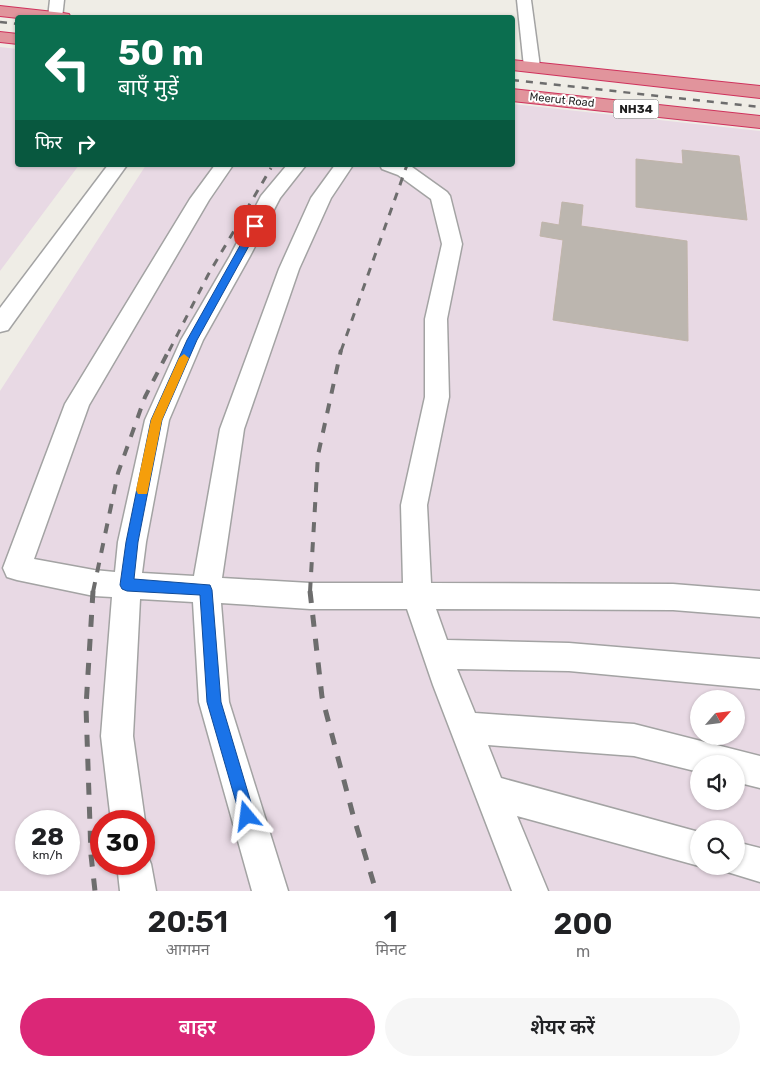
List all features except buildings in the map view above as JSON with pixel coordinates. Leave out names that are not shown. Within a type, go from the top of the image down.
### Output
[{"type":"highway","points":[[0,11],[58,11]]},
{"type":"highway","points":[[0,37],[15,39]]},
{"type":"highway","name":"NH34","points":[[515,65],[760,92]]},
{"type":"highway","name":"Meerut Road","points":[[515,95],[760,122]]},
{"type":"street","points":[[524,0],[532,67]]},
{"type":"street","points":[[0,324],[117,167]]},
{"type":"street","points":[[223,167],[200,199],[77,404],[17,568],[94,583],[310,596],[673,597],[760,604]]},
{"type":"street","points":[[127,810],[117,736],[127,585],[132,542],[157,420],[192,340],[240,256],[271,196],[295,167]]},
{"type":"street","points":[[270,891],[214,702],[206,590],[232,429],[289,269],[321,198],[343,167]]},
{"type":"street","points":[[394,167],[405,171],[440,196],[452,244],[436,319],[438,397],[414,505],[417,596],[465,728],[530,891]]},
{"type":"street","points":[[438,654],[569,657],[760,674]]},
{"type":"street","points":[[465,728],[634,740],[693,755]]},
{"type":"street","points":[[745,768],[760,772]]},
{"type":"street","points":[[491,792],[690,846]]},
{"type":"street","points":[[745,861],[760,865]]},
{"type":"street","points":[[136,875],[138,891]]},
{"type":"shaded area","points":[[0,47],[15,49],[15,167],[78,167],[0,271]]},
{"type":"shaded area","points":[[515,104],[760,131],[760,891],[0,891],[0,391],[145,167],[515,167]]},
{"type":"railway","points":[[0,22],[15,24]]},
{"type":"railway","points":[[515,80],[760,107]]},
{"type":"railway","points":[[341,351],[406,167]]},
{"type":"railway","points":[[169,351],[208,275],[271,168]]},
{"type":"railway","points":[[93,592],[118,473],[145,397],[169,350]]},
{"type":"railway","points":[[310,591],[318,455],[341,350]]},
{"type":"railway","points":[[93,591],[86,707],[91,855],[95,891]]},
{"type":"railway","points":[[310,591],[322,697],[353,815],[376,891]]},
{"type":"slow traffic","points":[[142,490],[157,420],[184,358]]},
{"type":"route","points":[[247,816],[214,702],[206,590],[127,585],[132,542],[157,420],[192,340],[255,226]]}]
